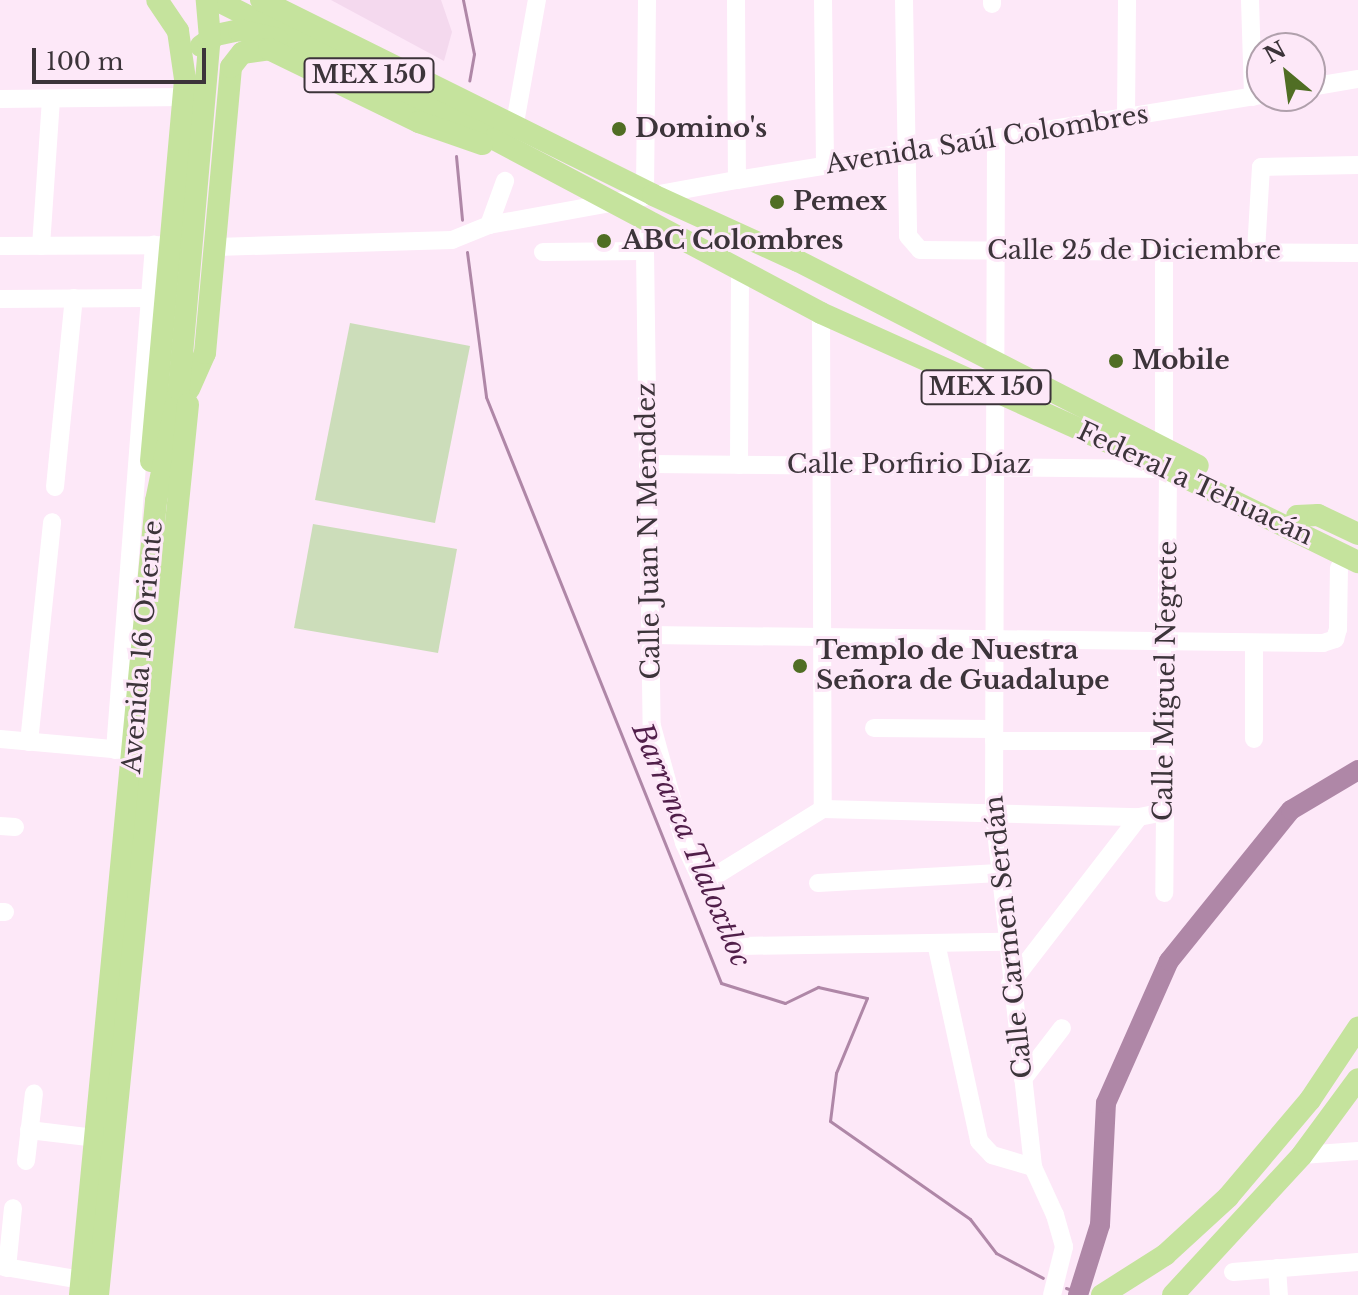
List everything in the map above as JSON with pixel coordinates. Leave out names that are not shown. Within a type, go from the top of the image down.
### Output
[{"type":"main road","points":[[156,501],[150,455],[162,245],[185,202],[185,88],[178,31],[157,0]]},
{"type":"main road","points":[[190,0],[210,40]]},
{"type":"main road","name":"Avenida 16 Oriente","points":[[98,1295],[135,751],[156,501],[186,389],[185,202],[216,0]]},
{"type":"main road","name":"Federal a Tehuacán","points":[[216,0],[253,6],[367,51],[589,159],[649,193],[687,208],[994,359],[1171,464]]},
{"type":"main road","points":[[298,0],[343,28],[367,51]]},
{"type":"main road","name":"Federal a Tehuacán","points":[[253,6],[500,143],[651,220],[821,313],[993,390],[1297,516],[1358,547]]},
{"type":"main road","points":[[185,88],[210,40],[244,30],[278,39],[422,111],[500,143]]},
{"type":"main road","name":"Avenida 16 Oriente","points":[[80,1287],[135,751],[186,389],[210,40]]},
{"type":"main road","points":[[186,389],[205,353],[231,67],[249,49],[269,49],[436,129],[500,143],[537,143],[589,159]]},
{"type":"main road","points":[[651,220],[661,212],[687,208]]},
{"type":"main road","points":[[1171,464],[1199,499],[1352,569]]},
{"type":"main road","points":[[1297,516],[1318,515],[1358,534]]},
{"type":"main road","points":[[1102,1295],[1165,1255],[1228,1197],[1310,1100],[1358,1028]]},
{"type":"main road","points":[[1173,1295],[1302,1155],[1358,1079]]},
{"type":"street","points":[[515,123],[537,0]]},
{"type":"street","points":[[647,0],[649,193]]},
{"type":"street","points":[[736,0],[737,180]]},
{"type":"street","points":[[823,0],[825,165]]},
{"type":"street","points":[[904,0],[905,152]]},
{"type":"street","points":[[1126,117],[1127,0]]},
{"type":"street","points":[[1250,0],[1253,32]]},
{"type":"street","points":[[1326,84],[1358,79]]},
{"type":"street","points":[[0,99],[51,99],[185,88]]},
{"type":"street","name":"Avenida Saúl Colombres","points":[[216,247],[452,240],[489,225],[618,204],[649,193],[1246,98]]},
{"type":"street","points":[[41,246],[51,99]]},
{"type":"street","name":"Calle Carmen Serdán","points":[[996,138],[994,813],[1004,942],[1033,1167],[1064,1247],[1052,1295]]},
{"type":"street","name":"Calle 25 de Diciembre","points":[[905,152],[912,245],[920,250],[1358,253]]},
{"type":"street","points":[[1256,251],[1261,167],[1358,165]]},
{"type":"street","points":[[489,225],[505,181]]},
{"type":"street","name":"Calle Juan N Menddez","points":[[651,220],[645,251],[650,464],[648,635],[652,726],[684,843],[704,880],[823,809]]},
{"type":"street","points":[[0,246],[162,245],[149,298],[135,751],[0,739]]},
{"type":"street","points":[[543,252],[645,251]]},
{"type":"street","name":"Calle Miguel Negrete","points":[[1164,251],[1171,464],[1164,893]]},
{"type":"street","points":[[739,465],[740,270]]},
{"type":"street","points":[[55,487],[74,298]]},
{"type":"street","points":[[0,299],[149,298]]},
{"type":"street","points":[[821,313],[823,809],[1139,817],[1165,812]]},
{"type":"street","name":"Calle Porfirio Díaz","points":[[650,464],[1171,464]]},
{"type":"street","points":[[29,742],[52,522]]},
{"type":"street","points":[[648,635],[1167,643],[1335,639],[1352,569]]},
{"type":"street","points":[[1254,643],[1254,739]]},
{"type":"street","points":[[874,728],[1166,741]]},
{"type":"street","points":[[1010,984],[1139,817]]},
{"type":"street","points":[[818,883],[999,873]]},
{"type":"street","points":[[740,946],[1004,942]]},
{"type":"street","points":[[936,943],[979,1141],[992,1155],[1033,1167]]},
{"type":"street","points":[[1023,1079],[1062,1028]]},
{"type":"street","points":[[26,1161],[34,1093]]},
{"type":"street","points":[[29,1130],[95,1138]]},
{"type":"street","points":[[1302,1155],[1358,1151]]},
{"type":"street","points":[[13,1208],[4,1267],[80,1287]]},
{"type":"street","points":[[1233,1272],[1358,1262]]},
{"type":"street","points":[[1277,1268],[1279,1295]]},
{"type":"shaded area","points":[[331,0],[441,0],[452,32],[444,61]]},
{"type":"green space","points":[[350,323],[470,346],[435,523],[315,500]]},
{"type":"green space","points":[[313,524],[457,549],[438,653],[294,628]]},
{"type":"waterway","name":"Barranca Tlaloxtloc","points":[[463,0],[474,54],[469,81]]},
{"type":"waterway","name":"Barranca Tlaloxtloc","points":[[456,156],[462,220]]},
{"type":"waterway","name":"Barranca Tlaloxtloc","points":[[467,252],[486,397],[721,983],[785,1003],[818,987],[867,998],[836,1073],[830,1121],[970,1219],[996,1253],[1043,1278]]},
{"type":"waterway","points":[[1078,1295],[1100,1225],[1106,1103],[1169,961],[1291,810],[1358,770]]},
{"type":"waterway","name":"Barranca Tlaloxtloc","points":[[1066,1288],[1078,1292]]},
{"type":"place","name":"Domino's","points":[[619,129]]},
{"type":"place","name":"Pemex","points":[[777,202]]},
{"type":"place","name":"ABC Colombres","points":[[604,241]]},
{"type":"place","name":"Mobile","points":[[1116,361]]},
{"type":"place","name":"Templo de Nuestra Señora de Guadalupe","points":[[800,666]]}]
